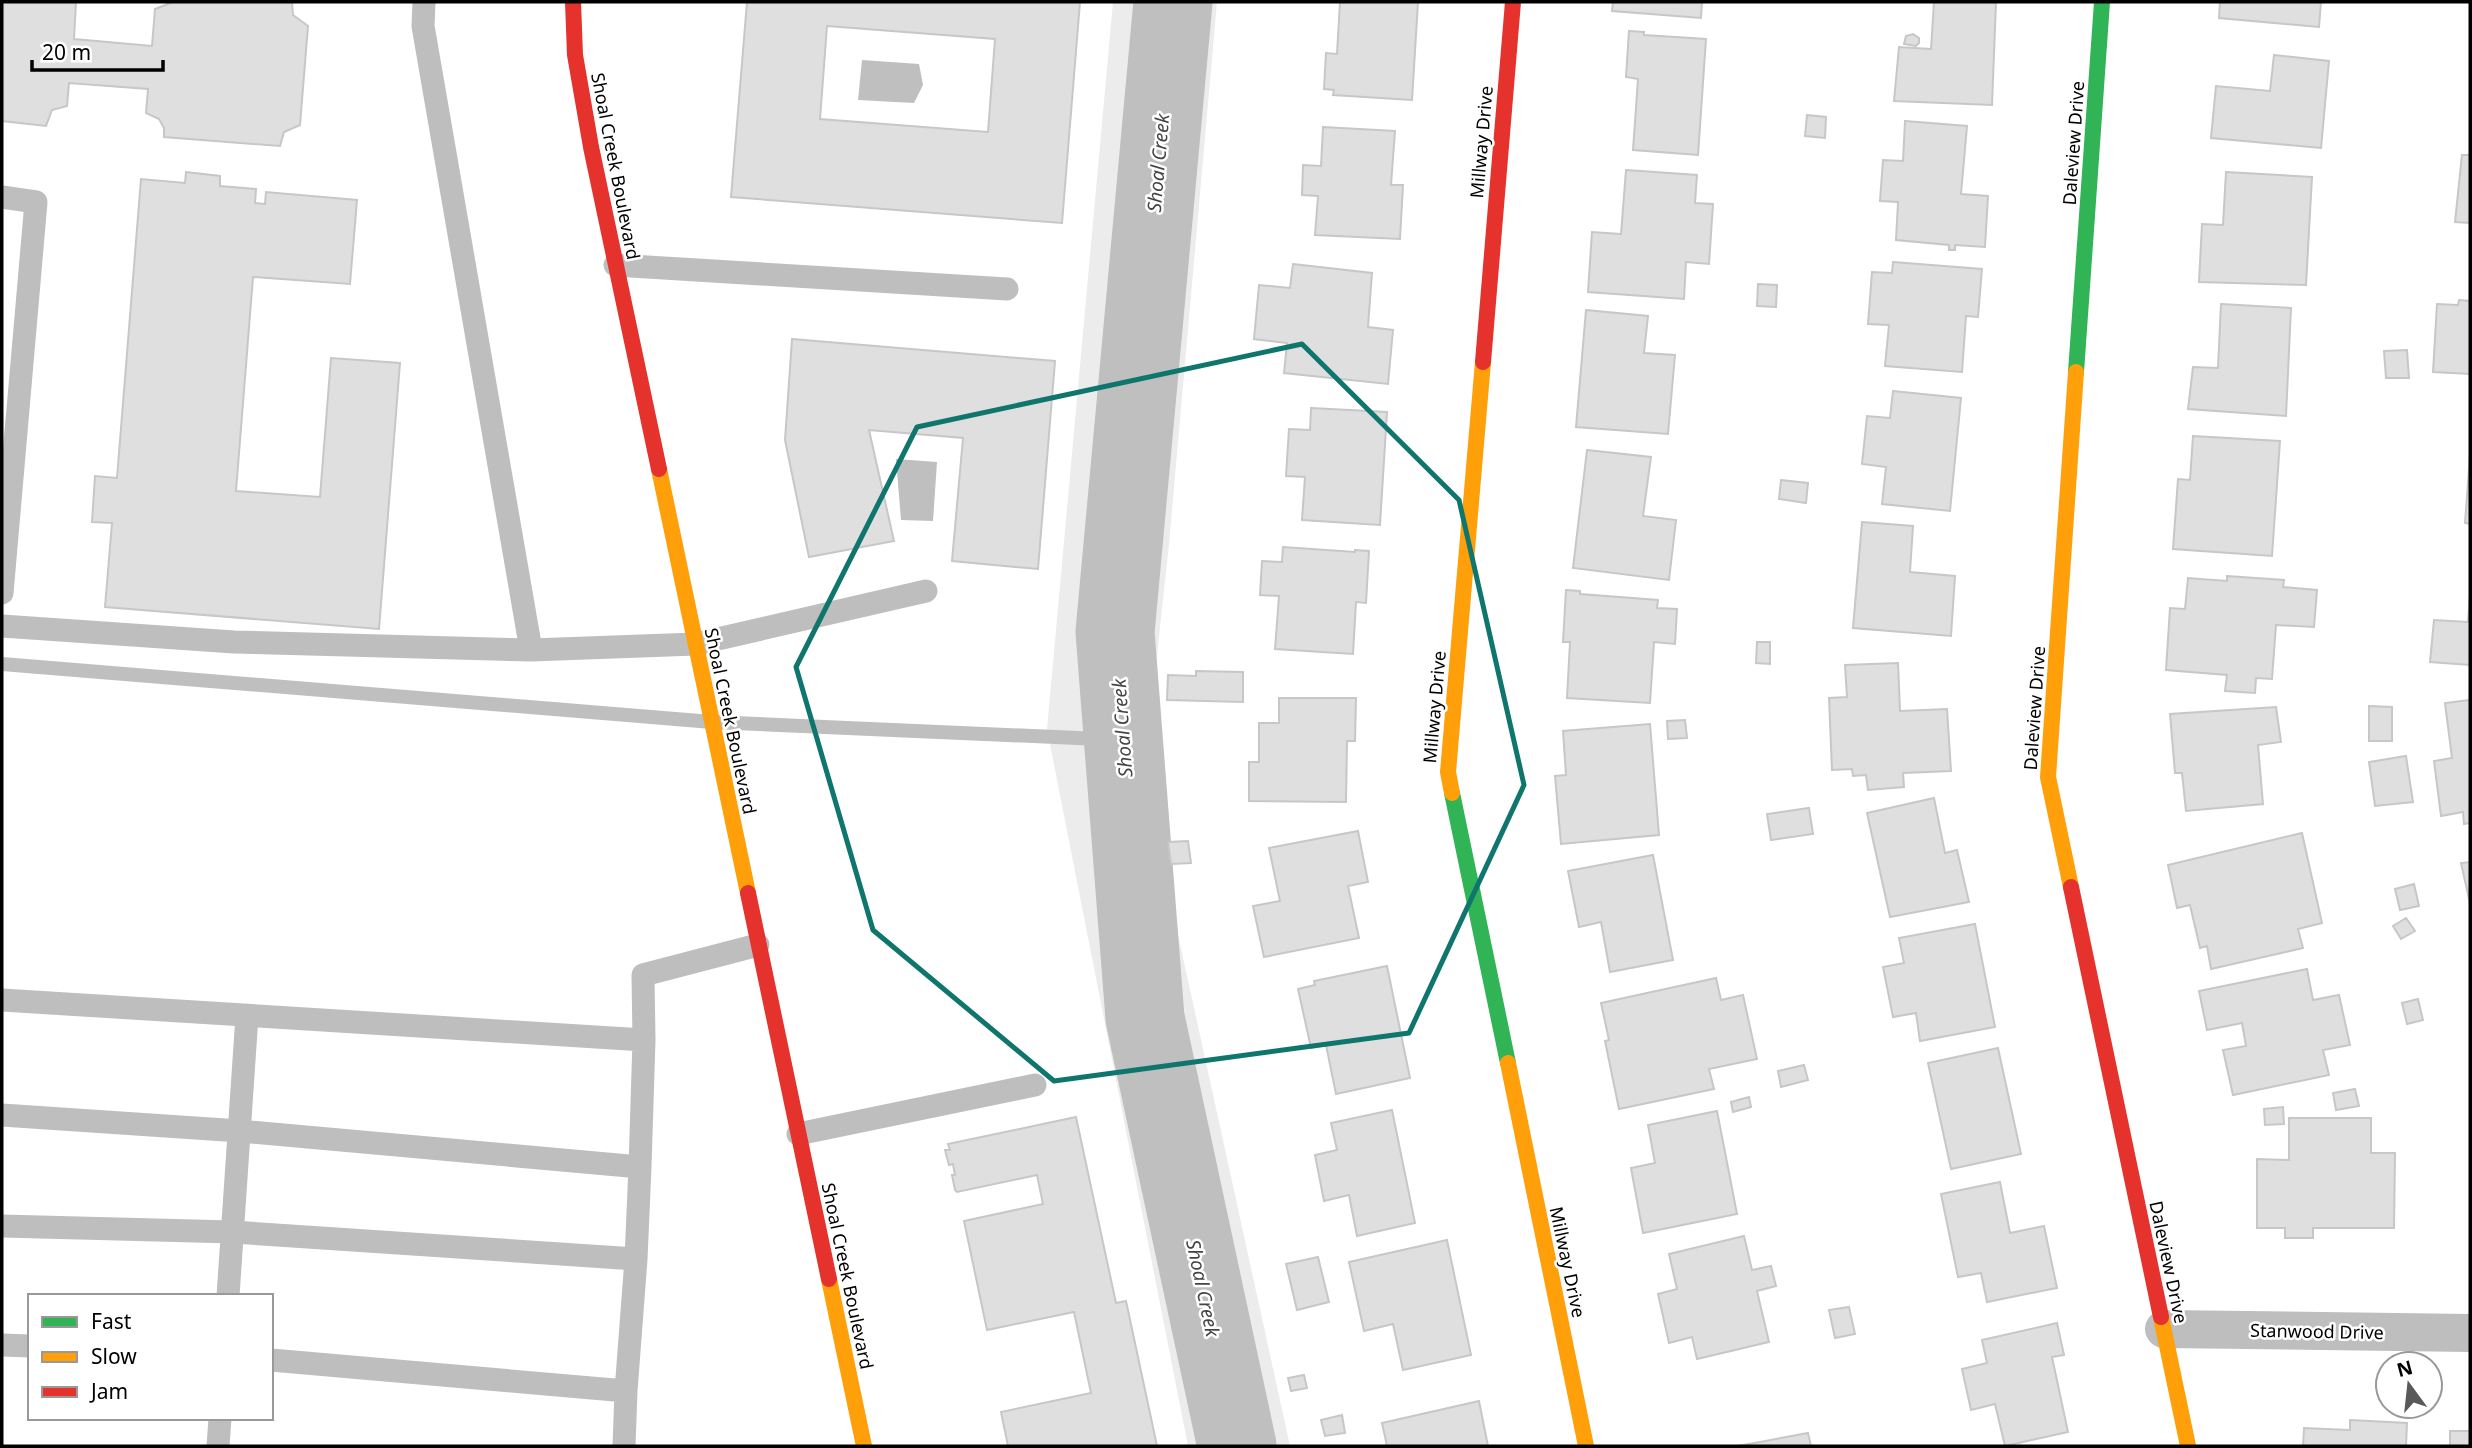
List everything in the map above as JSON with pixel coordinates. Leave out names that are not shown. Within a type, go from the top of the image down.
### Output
[{"type":"street","name":"Shoal Creek Boulevard","points":[[573,2],[575,55],[591,147],[864,1446]]},
{"type":"street","name":"Millway Drive","points":[[1513,2],[1448,772],[1586,1446]]},
{"type":"street","name":"Daleview Drive","points":[[2102,2],[2048,777],[2188,1446]]},
{"type":"street","name":"Stanwood Drive","points":[[2164,1329],[2470,1333]]},
{"type":"lane","points":[[424,2],[423,26],[531,650]]},
{"type":"lane","points":[[2,197],[36,202],[2,593]]},
{"type":"lane","points":[[615,265],[1007,289]]},
{"type":"lane","points":[[2,626],[234,642],[531,650],[696,644],[926,591]]},
{"type":"lane","points":[[624,1446],[640,1167],[643,975],[758,945]]},
{"type":"lane","points":[[2,1000],[644,1040]]},
{"type":"lane","points":[[228,1294],[247,1016]]},
{"type":"lane","points":[[798,1134],[1035,1085]]},
{"type":"lane","points":[[2,1115],[240,1131],[640,1167]]},
{"type":"lane","points":[[2,1226],[233,1232],[636,1259]]},
{"type":"lane","points":[[2,1345],[28,1346]]},
{"type":"lane","points":[[273,1360],[626,1391]]},
{"type":"lane","points":[[218,1446],[220,1420]]},
{"type":"highlighted area","points":[[1302,344],[1459,500],[1524,785],[1409,1033],[1054,1081],[873,930],[796,667],[917,427]]},
{"type":"shaded area","points":[[1113,2],[1217,2],[1169,544],[1153,692],[1175,921],[1290,1446],[1188,1446],[1047,729]]},
{"type":"shaded area","points":[[862,60],[919,64],[923,85],[914,103],[858,100]]},
{"type":"shaded area","points":[[896,459],[937,462],[933,521],[901,520]]},
{"type":"building","points":[[2,2],[76,2],[74,39],[152,46],[155,9],[173,2],[292,2],[293,15],[308,26],[300,125],[284,132],[280,146],[164,137],[164,128],[159,119],[146,113],[148,89],[69,83],[67,106],[52,110],[46,126],[2,121]]},
{"type":"building","points":[[747,2],[1080,2],[1062,223],[731,197]],"holes":[[[827,26],[995,39],[988,132],[820,119]]]},
{"type":"building","points":[[1340,2],[1418,2],[1412,100],[1333,95],[1334,90],[1324,89],[1326,53],[1337,54]]},
{"type":"building","points":[[1613,2],[1702,2],[1701,18],[1612,11]]},
{"type":"building","points":[[1934,2],[1996,2],[1992,105],[1894,101],[1899,47],[1931,49]]},
{"type":"building","points":[[2220,2],[2321,2],[2319,27],[2219,18]]},
{"type":"building","points":[[1629,31],[1644,32],[1644,35],[1706,39],[1698,155],[1633,150],[1638,79],[1626,77]]},
{"type":"building","points":[[1913,34],[1919,38],[1919,43],[1916,46],[1904,44],[1906,36]]},
{"type":"building","points":[[2274,55],[2329,61],[2321,148],[2211,138],[2216,86],[2270,91]]},
{"type":"building","points":[[1807,115],[1826,117],[1825,138],[1805,136]]},
{"type":"building","points":[[1905,121],[1967,126],[1961,194],[1988,196],[1985,247],[1955,245],[1955,250],[1949,250],[1949,245],[1896,240],[1898,202],[1880,201],[1883,160],[1903,161]]},
{"type":"building","points":[[1323,127],[1395,131],[1391,185],[1403,185],[1400,239],[1315,235],[1318,196],[1302,195],[1303,165],[1321,166]]},
{"type":"building","points":[[2462,155],[2470,155],[2470,223],[2455,222]]},
{"type":"building","points":[[1626,170],[1697,175],[1695,203],[1713,204],[1709,264],[1686,262],[1684,299],[1588,292],[1592,232],[1621,234]]},
{"type":"building","points":[[186,172],[220,176],[220,186],[256,189],[255,203],[265,204],[266,192],[357,200],[350,284],[253,277],[236,491],[320,497],[331,358],[400,363],[379,629],[105,607],[112,523],[92,522],[95,476],[117,478],[141,179],[185,183]]},
{"type":"building","points":[[2226,172],[2312,177],[2306,285],[2199,282],[2202,224],[2223,225]]},
{"type":"building","points":[[1893,262],[1982,269],[1978,317],[1966,316],[1962,372],[1885,366],[1889,325],[1868,324],[1872,272],[1892,273]]},
{"type":"building","points":[[1293,264],[1372,273],[1368,327],[1393,330],[1388,384],[1284,373],[1287,343],[1254,339],[1259,285],[1290,288]]},
{"type":"building","points":[[1758,284],[1777,285],[1776,307],[1757,306]]},
{"type":"building","points":[[2459,300],[2470,301],[2470,374],[2433,372],[2437,304],[2458,305]]},
{"type":"building","points":[[2221,304],[2291,308],[2286,416],[2188,409],[2193,367],[2218,368]]},
{"type":"building","points":[[1586,310],[1648,316],[1644,353],[1675,355],[1668,434],[1576,427]]},
{"type":"building","points":[[792,339],[1055,361],[1038,569],[952,561],[963,438],[869,430],[894,541],[809,557],[785,440]]},
{"type":"building","points":[[2407,350],[2409,378],[2386,378],[2384,351]]},
{"type":"building","points":[[1893,391],[1961,398],[1950,511],[1882,504],[1886,467],[1862,464],[1867,416],[1890,418]]},
{"type":"building","points":[[1311,408],[1387,412],[1380,525],[1302,520],[1305,477],[1286,476],[1289,429],[1310,430]]},
{"type":"building","points":[[2193,436],[2280,441],[2272,556],[2173,549],[2178,479],[2190,480]]},
{"type":"building","points":[[1587,450],[1651,457],[1643,516],[1676,520],[1669,580],[1573,568]]},
{"type":"building","points":[[2470,456],[2470,524],[2465,523]]},
{"type":"building","points":[[1781,480],[1808,483],[1806,503],[1779,499]]},
{"type":"building","points":[[1862,522],[1913,526],[1910,572],[1955,576],[1951,636],[1853,628]]},
{"type":"building","points":[[1283,547],[1369,551],[1366,603],[1356,602],[1353,654],[1275,649],[1279,596],[1260,595],[1262,561],[1282,562]]},
{"type":"building","points":[[2227,576],[2284,580],[2283,587],[2317,590],[2314,627],[2276,625],[2272,679],[2256,678],[2255,693],[2225,691],[2227,675],[2166,670],[2170,608],[2185,609],[2188,578],[2227,581]]},
{"type":"building","points":[[1566,590],[1580,591],[1580,594],[1658,600],[1657,608],[1677,609],[1675,644],[1654,642],[1650,703],[1567,698],[1570,642],[1563,642]]},
{"type":"building","points":[[2470,596],[2470,665],[2430,662],[2434,620],[2468,622]]},
{"type":"building","points":[[1757,642],[1770,642],[1770,664],[1756,663]]},
{"type":"building","points":[[1898,663],[1900,711],[1947,709],[1951,771],[1903,773],[1904,787],[1868,790],[1866,775],[1853,776],[1852,769],[1832,770],[1829,698],[1847,697],[1845,665]]},
{"type":"building","points":[[1196,671],[1243,672],[1243,702],[1167,700],[1168,675],[1196,676]]},
{"type":"building","points":[[1279,698],[1356,698],[1355,741],[1347,741],[1346,802],[1249,801],[1249,762],[1259,762],[1259,723],[1279,723]]},
{"type":"building","points":[[2470,700],[2470,823],[2464,824],[2463,812],[2441,816],[2434,761],[2452,758],[2445,703]]},
{"type":"building","points":[[2369,706],[2392,707],[2392,741],[2369,741]]},
{"type":"building","points":[[2276,707],[2281,742],[2258,745],[2263,804],[2186,811],[2182,773],[2175,773],[2170,714]]},
{"type":"building","points":[[1685,720],[1687,738],[1668,739],[1667,721]]},
{"type":"building","points":[[1650,724],[1659,835],[1561,844],[1555,776],[1566,775],[1563,731]]},
{"type":"building","points":[[2406,756],[2413,802],[2375,806],[2369,762]]},
{"type":"building","points":[[1934,798],[1945,853],[1957,850],[1969,902],[1890,917],[1867,813]]},
{"type":"building","points":[[1809,808],[1813,834],[1771,840],[1767,814]]},
{"type":"building","points":[[1358,831],[1368,882],[1348,886],[1359,938],[1264,957],[1253,906],[1280,901],[1269,848]]},
{"type":"building","points":[[2302,833],[2322,923],[2298,929],[2303,948],[2211,969],[2207,946],[2200,948],[2190,905],[2177,908],[2168,865]]},
{"type":"building","points":[[1188,841],[1191,863],[1171,864],[1168,842]]},
{"type":"building","points":[[1653,855],[1673,960],[1610,972],[1601,922],[1579,927],[1568,871]]},
{"type":"building","points":[[2470,862],[2470,903],[2461,863]]},
{"type":"building","points":[[2414,884],[2419,906],[2400,910],[2395,889]]},
{"type":"building","points":[[2406,918],[2415,931],[2401,939],[2393,926]]},
{"type":"building","points":[[1975,924],[1995,1027],[1920,1041],[1916,1013],[1893,1017],[1883,967],[1904,963],[1899,938]]},
{"type":"building","points":[[1387,966],[1410,1078],[1336,1094],[1326,1045],[1311,1048],[1298,989],[1315,985],[1314,981]]},
{"type":"building","points":[[2307,969],[2313,1000],[2339,995],[2350,1045],[2323,1050],[2329,1075],[2233,1095],[2223,1050],[2246,1046],[2242,1023],[2207,1030],[2199,991]]},
{"type":"building","points":[[1716,978],[1721,1000],[1743,995],[1757,1059],[1709,1069],[1714,1089],[1619,1109],[1605,1041],[1609,1040],[1601,1003]]},
{"type":"building","points":[[2418,999],[2423,1020],[2407,1024],[2402,1003]]},
{"type":"building","points":[[1998,1048],[2021,1154],[1951,1169],[1928,1063]]},
{"type":"building","points":[[1804,1065],[1808,1080],[1781,1087],[1778,1071]]},
{"type":"building","points":[[2355,1089],[2359,1106],[2336,1110],[2333,1093]]},
{"type":"building","points":[[1749,1097],[1751,1107],[1733,1112],[1731,1102]]},
{"type":"building","points":[[2283,1107],[2284,1124],[2265,1125],[2264,1109]]},
{"type":"building","points":[[1392,1110],[1415,1223],[1357,1236],[1349,1195],[1324,1201],[1315,1155],[1337,1150],[1331,1123]]},
{"type":"building","points":[[1717,1111],[1737,1214],[1643,1233],[1631,1168],[1655,1163],[1648,1125]]},
{"type":"building","points":[[1076,1117],[1116,1303],[1126,1301],[1157,1446],[1008,1446],[1001,1412],[1091,1393],[1074,1312],[987,1330],[964,1221],[1043,1204],[1037,1175],[957,1192],[952,1175],[955,1175],[953,1164],[949,1165],[945,1150],[950,1150],[948,1144]]},
{"type":"building","points":[[2289,1118],[2371,1118],[2371,1153],[2395,1153],[2394,1228],[2313,1228],[2313,1238],[2285,1238],[2285,1228],[2257,1228],[2257,1159],[2289,1160]]},
{"type":"building","points":[[2000,1182],[2010,1233],[2044,1226],[2057,1288],[1987,1302],[1981,1273],[1958,1277],[1941,1194]]},
{"type":"building","points":[[1744,1236],[1752,1270],[1771,1266],[1776,1286],[1757,1291],[1769,1342],[1697,1359],[1692,1337],[1669,1343],[1658,1294],[1677,1289],[1669,1254]]},
{"type":"building","points":[[1447,1240],[1471,1355],[1403,1370],[1393,1324],[1364,1331],[1349,1262]]},
{"type":"building","points":[[1318,1257],[1329,1302],[1297,1310],[1286,1264]]},
{"type":"building","points":[[1849,1307],[1855,1334],[1835,1338],[1829,1310]]},
{"type":"building","points":[[2057,1323],[2064,1355],[2052,1357],[2068,1432],[2005,1446],[1995,1404],[1971,1410],[1962,1369],[1987,1363],[1982,1340]]},
{"type":"building","points":[[1304,1375],[1307,1388],[1291,1391],[1288,1378]]},
{"type":"building","points":[[1479,1401],[1488,1446],[1387,1446],[1382,1423]]},
{"type":"building","points":[[1342,1415],[1345,1433],[1325,1436],[1321,1420]]},
{"type":"building","points":[[2350,1420],[2407,1423],[2406,1446],[2303,1446],[2304,1428],[2350,1430]]},
{"type":"building","points":[[2450,1431],[2470,1431],[2470,1446],[2450,1446]]},
{"type":"building","points":[[1808,1433],[1811,1446],[1738,1446]]},
{"type":"waterway","name":"Shoal Creek","points":[[1173,2],[1115,632],[1145,1018],[1237,1446]]},
{"type":"waterway","points":[[2,664],[712,722],[1123,740]]},
{"type":"traffic: fast","points":[[2076,372],[2102,2]]},
{"type":"traffic: fast","points":[[1452,793],[1508,1063]]},
{"type":"traffic: slow","points":[[1452,793],[1448,772],[1483,362]]},
{"type":"traffic: slow","points":[[2071,887],[2048,777],[2076,372]]},
{"type":"traffic: slow","points":[[659,469],[748,893]]},
{"type":"traffic: slow","points":[[1508,1063],[1586,1446]]},
{"type":"traffic: slow","points":[[829,1279],[864,1446]]},
{"type":"traffic: slow","points":[[2161,1317],[2188,1446]]},
{"type":"traffic: jam","points":[[573,2],[575,55],[591,147],[659,469]]},
{"type":"traffic: jam","points":[[1483,362],[1513,2]]},
{"type":"traffic: jam","points":[[2071,887],[2161,1317]]},
{"type":"traffic: jam","points":[[748,893],[829,1279]]}]
